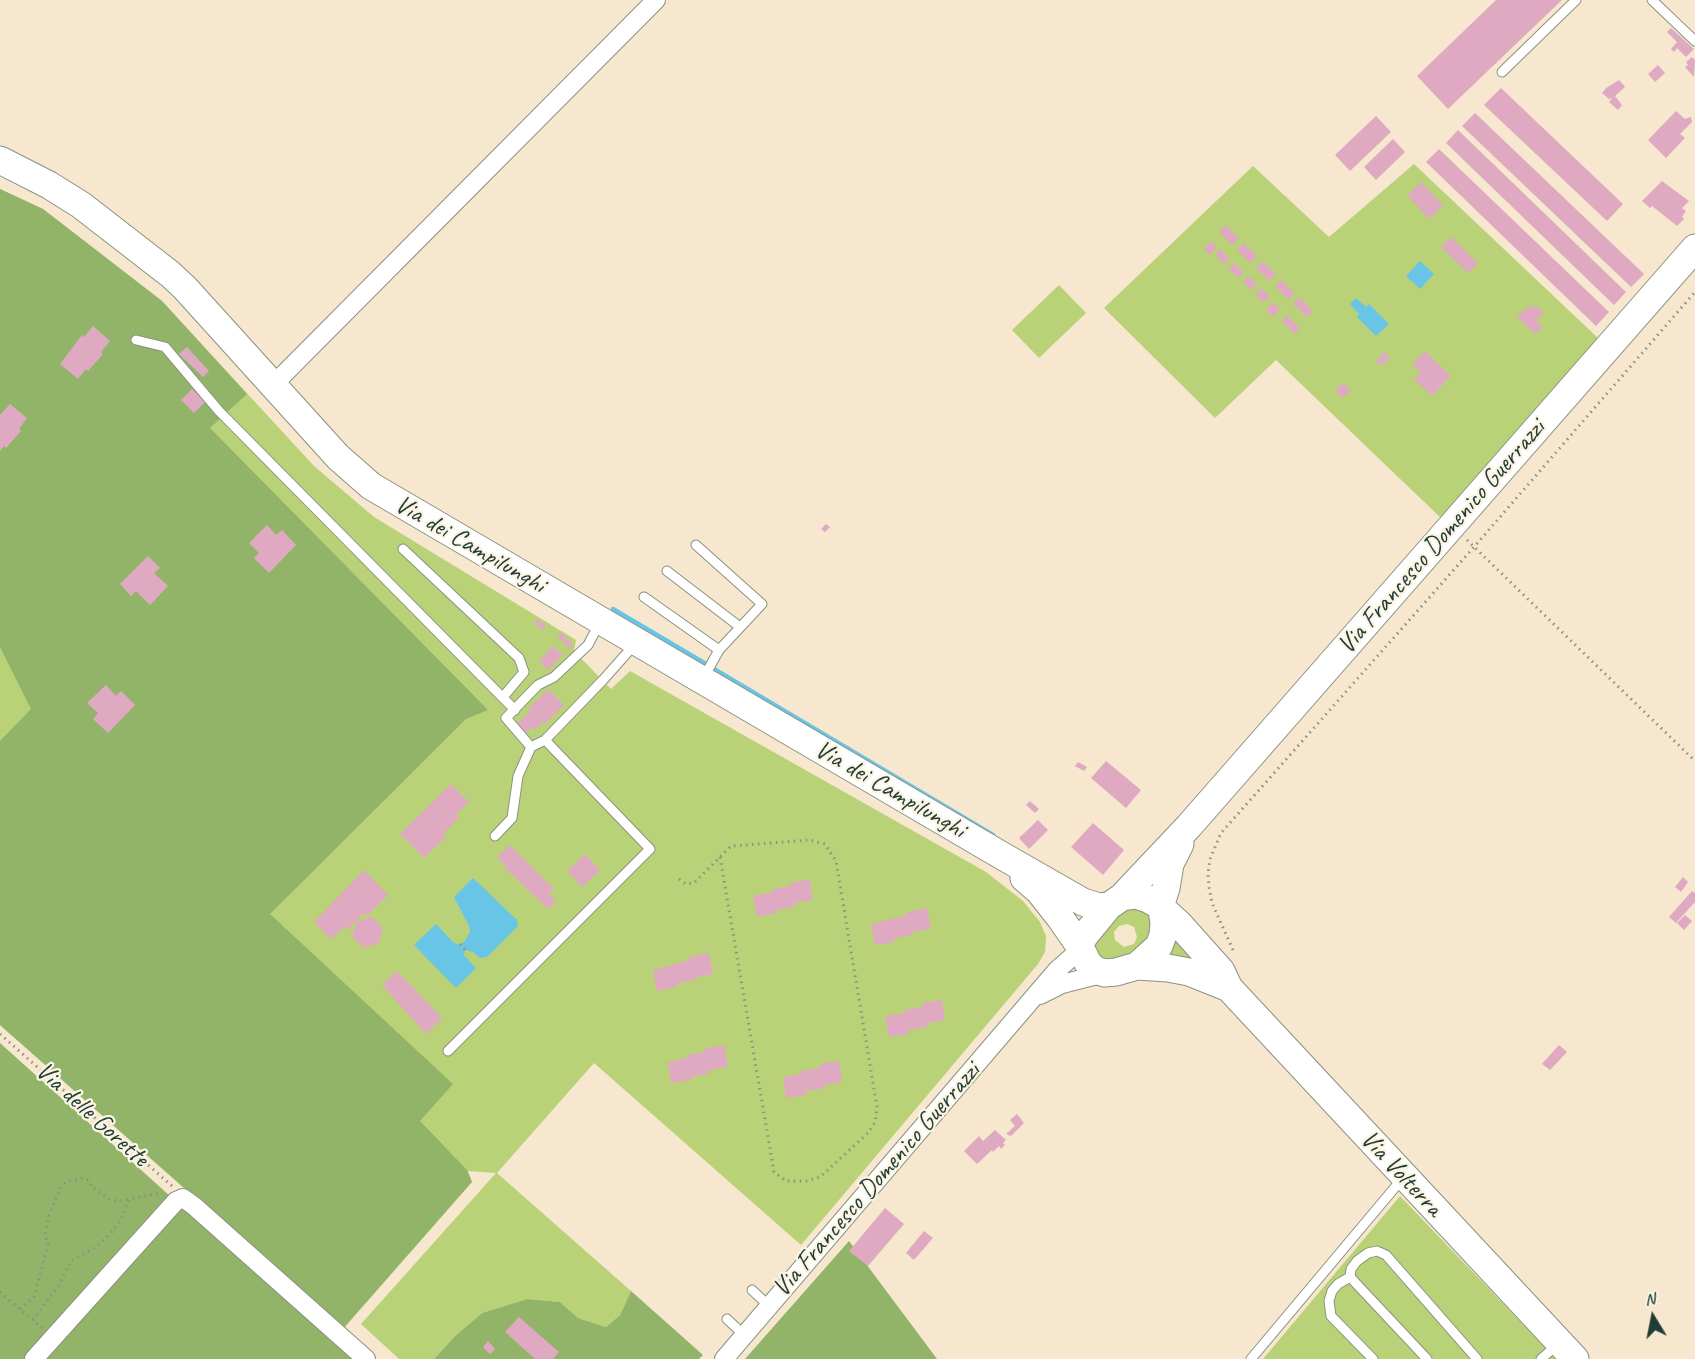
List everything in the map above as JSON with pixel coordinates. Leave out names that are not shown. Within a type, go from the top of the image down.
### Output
[{"type":"street","points":[[273,385],[656,0]]},
{"type":"street","name":"Via dei Campilunghi","points":[[0,160],[49,184],[81,205],[170,274],[338,457],[370,486],[1083,902],[1099,908],[1115,901]]},
{"type":"street","name":"Via Francesco Domenico Guerrazzi","points":[[1115,901],[1189,826],[1695,248]]},
{"type":"street","name":"Via Francesco Domenico Guerrazzi","points":[[1166,907],[1170,864],[1189,826]]},
{"type":"street","name":"Via dei Campilunghi","points":[[999,854],[1039,891],[1080,947]]},
{"type":"street","points":[[1136,895],[1166,907],[1163,935],[1159,946],[1137,966],[1105,973],[1095,970],[1088,963],[1080,947],[1084,935],[1115,901],[1136,895]]},
{"type":"street","name":"Via Volterra","points":[[1166,907],[1221,971],[1229,988],[1404,1177],[1558,1354]]},
{"type":"street","name":"Via Francesco Domenico Guerrazzi","points":[[724,1359],[1031,1000],[1080,947]]},
{"type":"street","name":"Via Volterra","points":[[1137,966],[1189,972],[1229,988]]},
{"type":"street","name":"Via Francesco Domenico Guerrazzi","points":[[1031,1000],[1062,984],[1105,973]]},
{"type":"street","points":[[34,1359],[176,1201],[178,1192],[366,1359]]},
{"type":"lane","points":[[1502,72],[1576,0]]},
{"type":"lane","points":[[1652,0],[1695,41]]},
{"type":"lane","points":[[136,340],[165,346],[219,411],[515,710]]},
{"type":"lane","points":[[696,545],[762,604],[719,650],[702,681]]},
{"type":"lane","points":[[403,549],[519,658],[524,672],[503,697]]},
{"type":"lane","points":[[667,571],[740,627]]},
{"type":"lane","points":[[644,597],[719,650]]},
{"type":"lane","points":[[531,747],[506,718],[538,685],[554,677],[588,645],[600,621]]},
{"type":"lane","points":[[495,836],[512,818],[518,776],[531,747],[545,740],[603,681],[636,642]]},
{"type":"lane","points":[[448,1051],[650,849],[545,740]]},
{"type":"lane","points":[[1251,1359],[1404,1177]]},
{"type":"lane","points":[[1350,1277],[1351,1269],[1368,1253],[1377,1251],[1386,1255],[1477,1359]]},
{"type":"lane","points":[[1350,1277],[1338,1284],[1332,1291],[1328,1308],[1331,1316],[1373,1359]]},
{"type":"lane","points":[[1350,1277],[1427,1359]]},
{"type":"lane","points":[[752,1290],[769,1306]]},
{"type":"lane","points":[[727,1319],[744,1335]]},
{"type":"path","points":[[1233,952],[1212,903],[1209,880],[1210,859],[1221,833],[1474,547],[1695,292]]},
{"type":"path","points":[[1452,526],[1695,761]]},
{"type":"path","points":[[679,879],[686,884],[694,883],[720,857],[731,846],[810,840],[825,844],[836,861],[877,1107],[875,1122],[869,1132],[820,1177],[806,1181],[786,1181],[774,1172],[720,857]]},
{"type":"path","points":[[460,944],[465,950]]},
{"type":"path","name":"Via delle Gorette","points":[[0,1034],[178,1192]]},
{"type":"path","points":[[20,1309],[34,1296],[48,1244],[45,1234],[49,1215],[61,1187],[66,1182],[83,1178],[109,1199],[118,1201],[165,1192],[178,1192]]},
{"type":"path","points":[[33,1320],[59,1286],[71,1261],[96,1247],[111,1233],[121,1219],[129,1200]]},
{"type":"path","points":[[0,1292],[53,1337]]},
{"type":"green space","points":[[1414,164],[1599,339],[1442,519],[1276,360],[1215,418],[1104,308],[1253,166],[1329,237]]},
{"type":"green space","points":[[0,189],[43,209],[162,301],[314,466],[374,517],[576,640],[574,651],[611,689],[630,671],[986,872],[1023,901],[1040,922],[1046,936],[1045,952],[1038,964],[801,1245],[594,1063],[497,1173],[631,1291],[620,1315],[606,1327],[578,1318],[560,1302],[527,1299],[482,1313],[456,1335],[434,1359],[399,1359],[361,1324],[496,1173],[468,1171],[472,1182],[18,1041],[0,1025]]},
{"type":"green space","points":[[0,189],[43,209],[162,301],[247,394],[210,428],[488,710],[466,719],[270,914],[453,1084],[420,1121],[467,1170],[472,1182],[343,1329],[0,1025],[0,741],[31,709],[0,647]]},
{"type":"green space","points":[[1059,285],[1086,313],[1039,358],[1012,330]]},
{"type":"green space","points":[[1146,906],[1157,935],[1128,958],[1102,960],[1093,948],[1097,934],[1120,907]],"holes":[[[1127,924],[1134,927],[1137,937],[1134,944],[1124,947],[1115,940],[1114,932],[1119,926]]]},
{"type":"green space","points":[[1171,927],[1212,972],[1162,956]]},
{"type":"green space","points":[[0,1043],[170,1196],[355,1359],[0,1359]]},
{"type":"green space","points":[[1400,1196],[1556,1359],[1263,1359]]},
{"type":"green space","points":[[849,1241],[937,1359],[745,1359]]},
{"type":"green space","points":[[631,1291],[703,1355],[699,1359],[434,1359],[456,1335],[482,1313],[527,1299],[560,1302],[578,1318],[606,1327],[620,1315]]},
{"type":"water","points":[[1420,261],[1434,274],[1420,289],[1406,276]]},
{"type":"water","points":[[1356,298],[1366,307],[1369,304],[1389,324],[1376,336],[1357,317],[1359,314],[1350,304]]},
{"type":"water","points":[[473,878],[517,920],[518,926],[487,957],[480,958],[473,952],[465,950],[464,955],[476,968],[456,988],[414,945],[436,924],[453,942],[459,945],[465,941],[470,932],[469,926],[454,897]]},
{"type":"building","points":[[1496,0],[1562,0],[1448,109],[1417,76]]},
{"type":"building","points":[[1671,28],[1694,49],[1686,57],[1677,48],[1674,52],[1671,49],[1677,42],[1667,32]]},
{"type":"building","points":[[1692,57],[1695,60],[1694,77],[1685,67],[1688,65],[1686,62]]},
{"type":"building","points":[[1658,65],[1665,73],[1655,82],[1648,74]]},
{"type":"building","points":[[1619,80],[1625,87],[1615,96],[1622,105],[1618,110],[1609,102],[1612,98],[1609,99],[1602,93]]},
{"type":"building","points":[[1501,88],[1623,204],[1607,221],[1484,105]]},
{"type":"building","points":[[1676,111],[1685,119],[1691,117],[1692,122],[1680,134],[1685,138],[1666,158],[1648,140]]},
{"type":"building","points":[[1475,113],[1644,274],[1631,287],[1462,126]]},
{"type":"building","points":[[1376,116],[1391,132],[1350,171],[1335,155]]},
{"type":"building","points":[[1458,130],[1626,292],[1614,305],[1446,143]]},
{"type":"building","points":[[1393,139],[1405,152],[1376,180],[1364,167]]},
{"type":"building","points":[[1439,149],[1609,312],[1596,326],[1426,162]]},
{"type":"building","points":[[1662,181],[1689,201],[1682,208],[1686,211],[1682,217],[1684,219],[1677,226],[1642,201]]},
{"type":"building","points":[[1421,182],[1443,205],[1429,219],[1407,195]]},
{"type":"building","points":[[1226,225],[1239,238],[1232,245],[1219,232]]},
{"type":"building","points":[[1451,237],[1478,263],[1468,273],[1441,247]]},
{"type":"building","points":[[1211,241],[1217,247],[1209,255],[1204,249]]},
{"type":"building","points":[[1244,243],[1257,256],[1250,263],[1237,250]]},
{"type":"building","points":[[1220,249],[1230,259],[1224,264],[1215,255]]},
{"type":"building","points":[[1263,261],[1276,274],[1269,281],[1256,268]]},
{"type":"building","points":[[1234,263],[1244,272],[1238,278],[1228,268]]},
{"type":"building","points":[[1248,276],[1257,284],[1251,290],[1243,282]]},
{"type":"building","points":[[1281,280],[1295,293],[1288,300],[1275,286]]},
{"type":"building","points":[[1261,288],[1270,296],[1263,303],[1255,294]]},
{"type":"building","points":[[1299,297],[1313,311],[1307,317],[1293,304]]},
{"type":"building","points":[[1273,302],[1280,309],[1273,317],[1266,310]]},
{"type":"building","points":[[1535,305],[1544,313],[1536,320],[1543,327],[1535,334],[1517,317],[1528,306],[1531,309]]},
{"type":"building","points":[[1287,315],[1300,328],[1295,334],[1282,321]]},
{"type":"building","points":[[93,326],[110,341],[101,352],[103,354],[78,379],[60,364],[82,335],[84,337]]},
{"type":"building","points":[[187,347],[209,371],[203,377],[179,354]]},
{"type":"building","points":[[1425,351],[1451,376],[1432,396],[1414,379],[1421,372],[1412,364]]},
{"type":"building","points":[[1384,352],[1390,357],[1381,366],[1376,361]]},
{"type":"building","points":[[1343,383],[1351,390],[1342,398],[1335,391]]},
{"type":"building","points":[[192,389],[205,402],[194,413],[181,400]]},
{"type":"building","points":[[10,404],[27,418],[19,429],[21,431],[6,448],[4,446],[0,451],[0,415]]},
{"type":"building","points":[[826,524],[830,527],[825,532],[821,529]]},
{"type":"building","points":[[267,525],[276,535],[282,530],[296,545],[269,573],[254,558],[259,553],[249,543]]},
{"type":"building","points":[[148,556],[160,568],[154,573],[168,586],[150,605],[136,591],[131,596],[120,584]]},
{"type":"building","points":[[537,619],[546,625],[543,630],[534,624]]},
{"type":"building","points":[[561,633],[573,645],[569,649],[557,636]]},
{"type":"building","points":[[553,646],[563,655],[548,670],[539,661]]},
{"type":"building","points":[[106,685],[116,696],[121,691],[135,705],[108,733],[93,719],[98,713],[87,703]]},
{"type":"building","points":[[548,689],[564,705],[545,724],[543,722],[535,730],[532,727],[525,734],[516,725]]},
{"type":"building","points":[[1106,761],[1141,790],[1126,808],[1091,778]]},
{"type":"building","points":[[1078,762],[1087,767],[1084,771],[1075,766]]},
{"type":"building","points":[[451,784],[469,802],[456,814],[459,817],[443,834],[446,837],[424,858],[400,834]]},
{"type":"building","points":[[1030,801],[1039,809],[1035,813],[1026,805]]},
{"type":"building","points":[[1038,820],[1048,830],[1029,849],[1019,838]]},
{"type":"building","points":[[1093,823],[1124,850],[1103,875],[1071,847]]},
{"type":"building","points":[[510,845],[554,889],[549,894],[556,902],[548,909],[504,867],[506,866],[497,857]]},
{"type":"building","points":[[585,854],[600,870],[582,887],[567,871]]},
{"type":"building","points":[[364,870],[388,895],[367,916],[364,913],[347,930],[344,927],[331,939],[314,922]]},
{"type":"building","points":[[1683,877],[1688,882],[1681,892],[1675,887]]},
{"type":"building","points":[[810,879],[813,900],[794,903],[795,907],[776,910],[777,913],[757,917],[753,896],[773,892],[772,889],[790,886],[790,883]]},
{"type":"building","points":[[1692,891],[1695,893],[1695,902],[1676,923],[1669,917]]},
{"type":"building","points":[[927,908],[931,929],[894,938],[895,942],[875,945],[871,924]]},
{"type":"building","points":[[1685,915],[1692,921],[1684,930],[1677,923]]},
{"type":"building","points":[[372,917],[383,928],[379,943],[364,948],[352,936],[357,921]]},
{"type":"building","points":[[709,953],[713,974],[657,991],[653,970],[689,960],[689,957]]},
{"type":"building","points":[[397,971],[442,1018],[426,1034],[382,985]]},
{"type":"building","points":[[942,1000],[945,1020],[927,1023],[927,1027],[908,1030],[909,1034],[889,1037],[885,1016],[905,1013],[904,1010],[922,1007],[922,1003]]},
{"type":"building","points":[[724,1045],[728,1067],[709,1070],[709,1074],[691,1077],[692,1080],[671,1083],[668,1062],[687,1058],[687,1055],[705,1052],[704,1049]]},
{"type":"building","points":[[1559,1045],[1567,1052],[1550,1070],[1542,1064]]},
{"type":"building","points":[[839,1061],[842,1082],[806,1091],[807,1095],[786,1098],[783,1077],[820,1068],[819,1064]]},
{"type":"building","points":[[1017,1114],[1024,1123],[1011,1136],[1006,1134],[1015,1126],[1010,1120]]},
{"type":"building","points":[[995,1130],[1006,1140],[1003,1143],[1005,1145],[1001,1149],[999,1146],[993,1152],[992,1150],[977,1164],[964,1151],[979,1136],[983,1141]]},
{"type":"building","points":[[885,1208],[904,1224],[868,1266],[849,1251]]},
{"type":"building","points":[[924,1231],[933,1238],[914,1260],[906,1253]]},
{"type":"building","points":[[519,1317],[559,1352],[553,1359],[535,1359],[505,1332]]},
{"type":"building","points":[[488,1341],[495,1349],[490,1354],[483,1347]]},
{"type":"waterway","points":[[613,609],[706,664]]},
{"type":"waterway","points":[[714,669],[993,835]]}]
